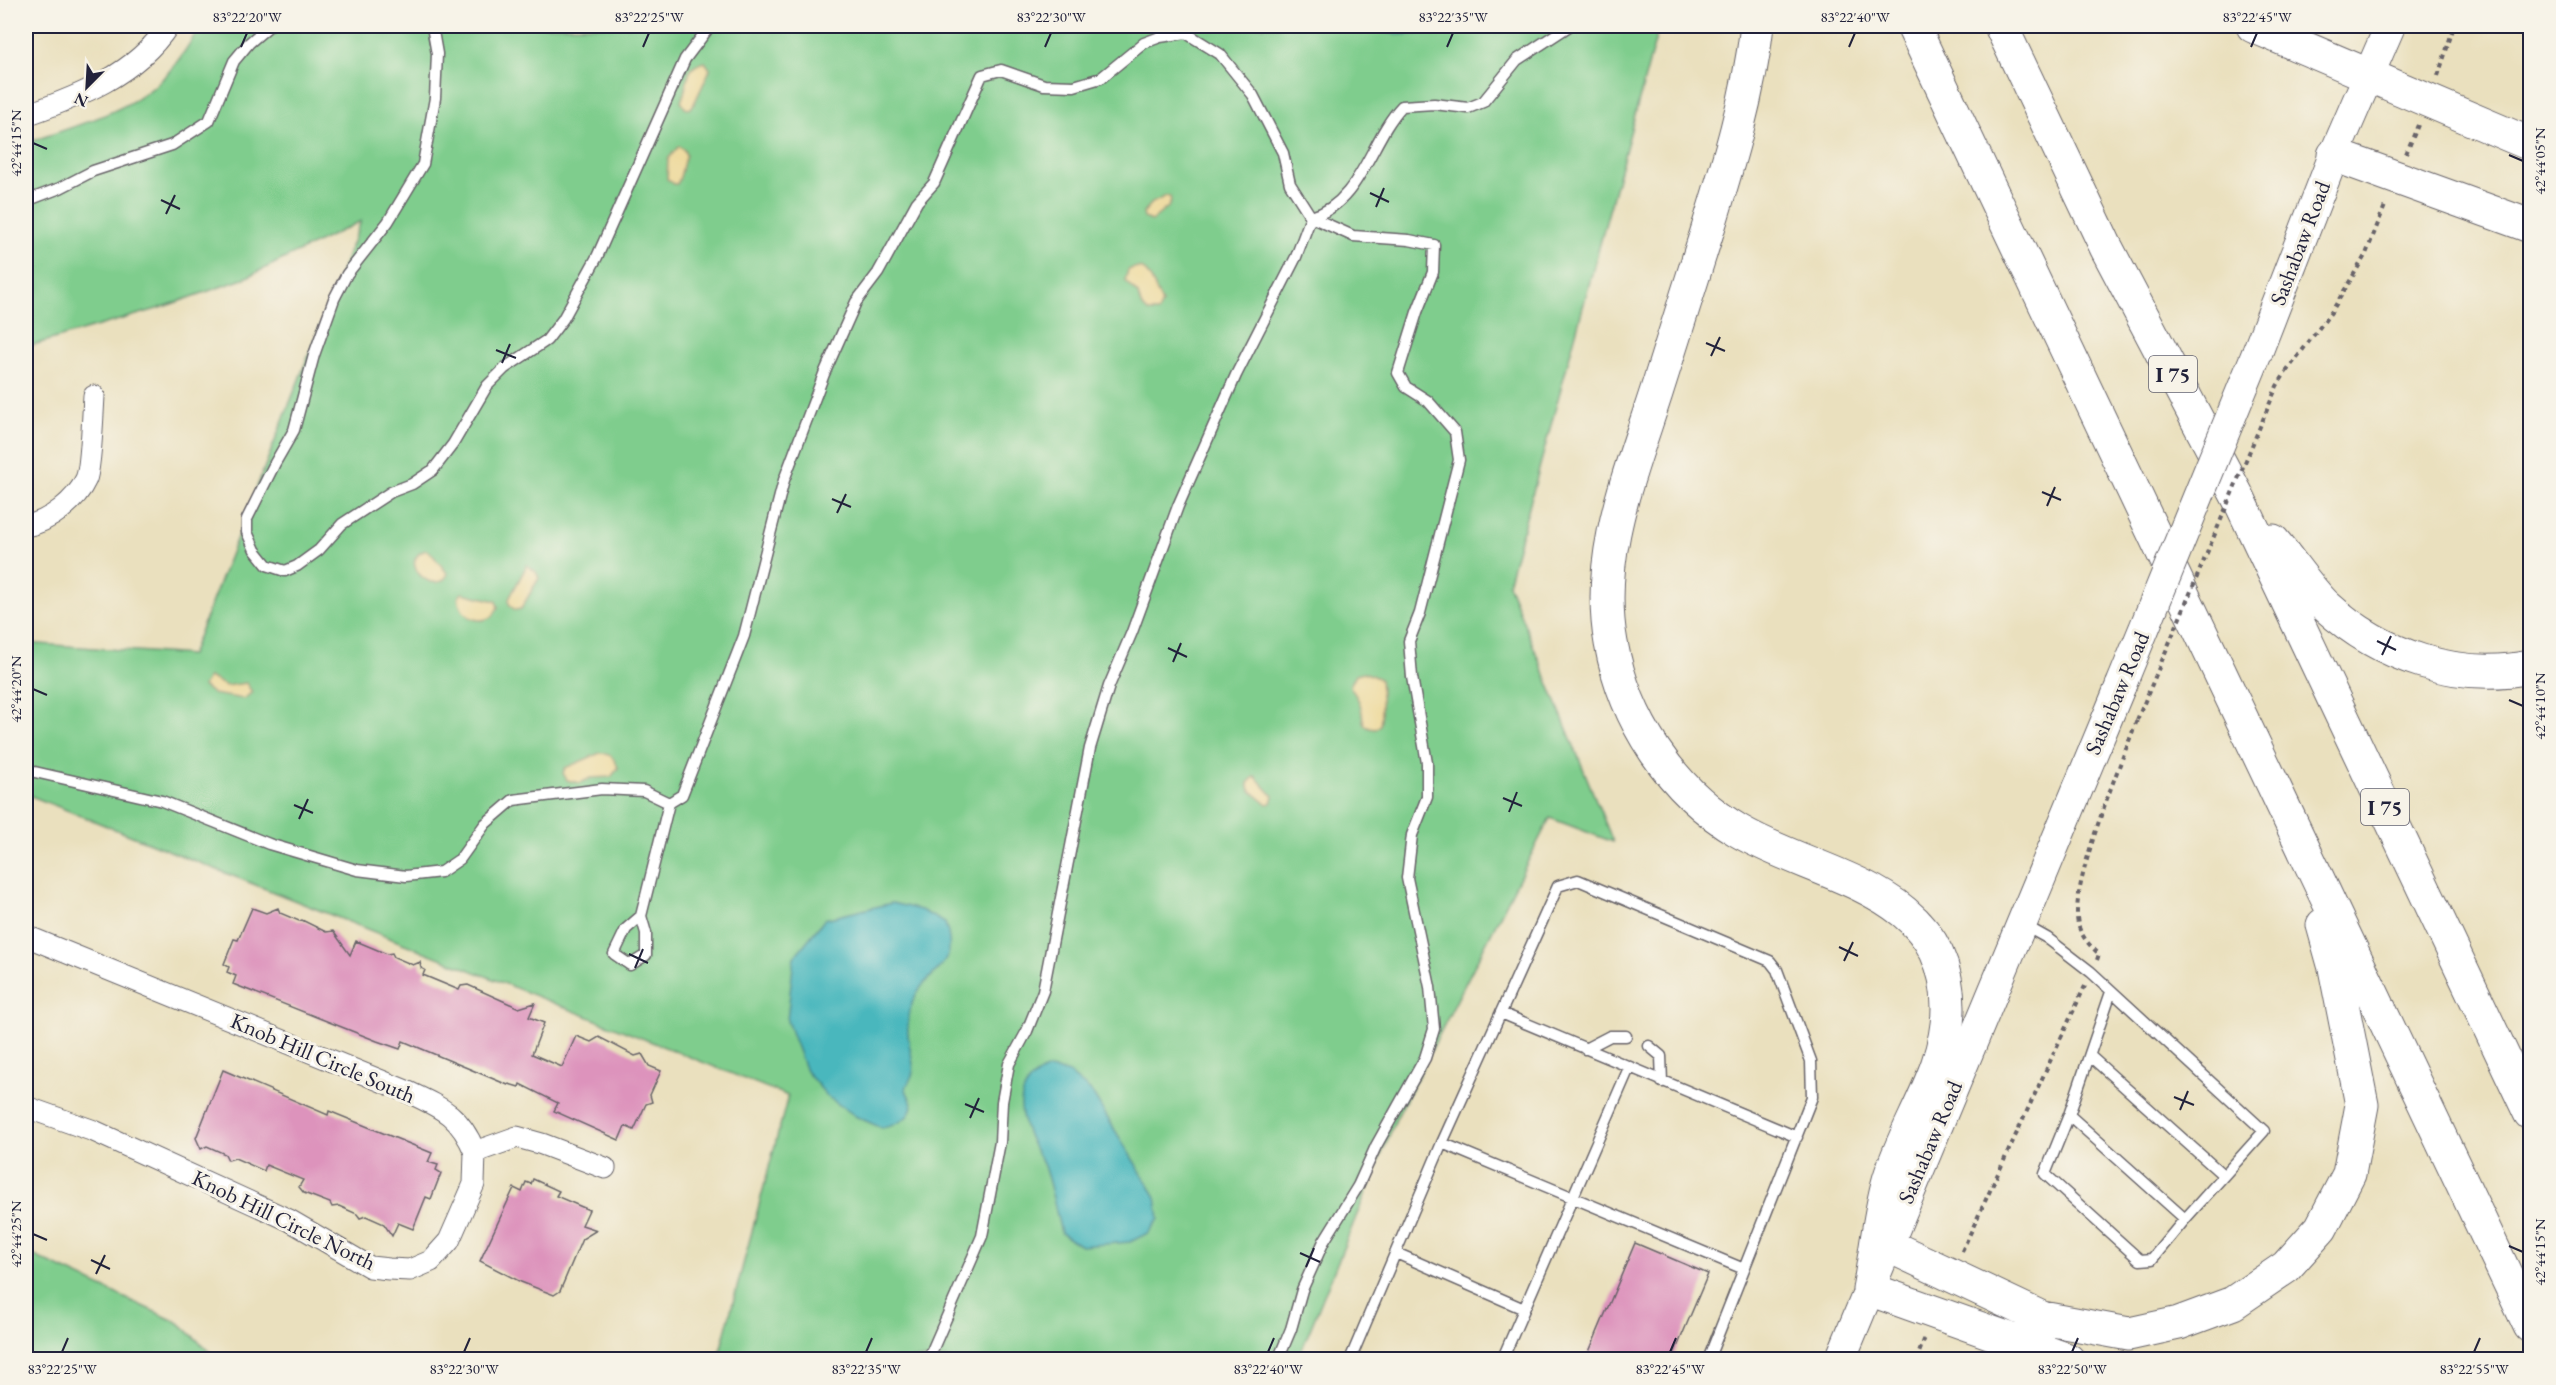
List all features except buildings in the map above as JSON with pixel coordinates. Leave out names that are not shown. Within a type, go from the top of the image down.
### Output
[{"type":"highway","points":[[1757,26],[1745,97],[1725,175],[1617,514],[1607,579],[1608,627],[1620,681],[1636,720],[1649,743],[1683,786],[1704,806],[1739,831],[1889,899],[1917,924],[1938,957],[1944,975],[1948,1005],[1944,1045],[1889,1180],[1869,1289],[2068,1359]]},
{"type":"highway","points":[[1913,26],[2530,1326]]},
{"type":"highway","name":"I 75","points":[[2001,26],[2106,247],[2240,501],[2530,1113]]},
{"type":"highway","points":[[2253,26],[2530,144]]},
{"type":"highway","points":[[2334,155],[2530,226]]},
{"type":"highway","points":[[2240,501],[2324,604],[2347,624],[2381,645],[2418,660],[2476,671],[2530,667]]},
{"type":"highway","points":[[1887,1245],[2042,1318],[2129,1334],[2179,1323],[2233,1303],[2286,1268],[2320,1228],[2349,1174],[2362,1106],[2335,968],[2319,911],[2304,876],[2292,826]]},
{"type":"main road","name":"Sashabaw Road","points":[[1840,1359],[2121,685],[2257,352],[2334,155],[2390,26]]},
{"type":"street","points":[[26,115],[80,96],[117,75],[155,45],[168,26]]},
{"type":"street","points":[[26,526],[37,524],[65,506],[87,478],[94,396]]},
{"type":"street","name":"Knob Hill Circle South","points":[[26,936],[296,1044],[446,1110],[466,1131],[475,1152]]},
{"type":"street","name":"Knob Hill Circle North","points":[[26,1107],[94,1131],[289,1220],[370,1267],[389,1269],[410,1270],[431,1261],[449,1241],[474,1184],[475,1152]]},
{"type":"street","points":[[475,1152],[517,1137],[605,1168]]},
{"type":"lane","points":[[26,201],[60,188],[93,171],[172,145],[209,121],[234,61],[249,43],[269,26]]},
{"type":"lane","points":[[432,26],[437,54],[435,98],[423,164],[388,222],[347,274],[334,299],[314,355],[294,430],[247,519],[247,532],[255,550],[267,565],[285,571],[297,566],[319,550],[342,524],[391,492],[412,484],[433,470],[453,444],[487,386],[505,368],[546,340],[563,319],[597,257],[685,59],[710,26]]},
{"type":"lane","points":[[1311,217],[1324,213],[1358,178],[1371,159],[1388,121],[1402,106],[1434,104],[1468,108],[1483,102],[1517,60],[1569,26]]},
{"type":"lane","points":[[641,916],[669,803],[682,795],[744,636],[784,480],[824,375],[856,302],[878,273],[917,202],[934,183],[982,75],[1001,70],[1044,85],[1074,86],[1101,78],[1144,43],[1160,37],[1186,33],[1220,54],[1253,95],[1283,153],[1290,184],[1311,217],[1353,236],[1408,240],[1434,245],[1433,272],[1414,321],[1398,373],[1406,387],[1428,401],[1455,432],[1459,460],[1420,613],[1409,641],[1412,677],[1427,763],[1427,797],[1412,836],[1407,878],[1430,987],[1434,1029],[1425,1058],[1376,1146],[1358,1186],[1324,1241],[1302,1290],[1291,1329],[1278,1359]]},
{"type":"lane","points":[[928,1359],[982,1236],[1000,1142],[1002,1102],[1009,1064],[1027,1031],[1043,991],[1088,759],[1109,686],[1132,632],[1178,506],[1236,375],[1296,257],[1311,217]]},
{"type":"lane","points":[[26,770],[162,801],[269,843],[357,870],[406,876],[441,872],[460,859],[485,824],[513,801],[602,789],[644,791],[669,803]]},
{"type":"lane","points":[[1350,1359],[1442,1143],[1558,886],[1578,880],[1770,961],[1777,970],[1811,1061],[1812,1097],[1707,1359]]},
{"type":"lane","points":[[2020,923],[2047,938],[2091,972],[2264,1131],[2223,1175],[2152,1259],[2140,1260],[2045,1174],[2069,1115],[2111,992]]},
{"type":"lane","points":[[1501,1012],[1662,1082],[1797,1137]]},
{"type":"lane","points":[[1586,1049],[1610,1036],[1626,1036]]},
{"type":"lane","points":[[1649,1046],[1661,1056],[1662,1082]]},
{"type":"lane","points":[[2090,1056],[2223,1175]]},
{"type":"lane","points":[[1502,1359],[1629,1068]]},
{"type":"lane","points":[[2069,1115],[2185,1219]]},
{"type":"lane","points":[[1442,1143],[1744,1269]]},
{"type":"lane","points":[[1396,1253],[1524,1309]]},
{"type":"path","points":[[1962,1252],[2099,954],[2087,941],[2078,924],[2080,886],[2109,795],[2138,720],[2277,386],[2332,311],[2366,254],[2428,100],[2454,26]]},
{"type":"path","points":[[1916,1359],[1928,1329]]},
{"type":"green space","points":[[200,26],[1659,26],[1508,584],[1613,842],[1550,818],[1396,1119],[1298,1359],[718,1359],[788,1096],[26,794],[26,643],[191,655],[361,221],[243,279],[157,309],[26,347],[26,143],[94,119],[143,95],[169,72]]},
{"type":"green space","points":[[26,1252],[179,1323],[217,1359],[26,1359]]},
{"type":"sand","points":[[705,62],[710,69],[708,74],[693,106],[689,109],[685,108],[681,101],[690,72],[698,64]]},
{"type":"sand","points":[[679,146],[686,155],[679,181],[674,184],[667,179],[668,159]]},
{"type":"sand","points":[[1166,196],[1170,197],[1171,201],[1168,207],[1151,221],[1144,218],[1143,213],[1152,203]]},
{"type":"sand","points":[[1141,268],[1150,278],[1162,303],[1158,312],[1148,312],[1141,305],[1138,294],[1125,281],[1128,270]]},
{"type":"sand","points":[[426,550],[448,574],[442,581],[427,580],[416,569],[415,562],[418,555]]},
{"type":"sand","points":[[527,565],[536,572],[539,578],[521,609],[515,610],[509,604],[509,599]]},
{"type":"sand","points":[[462,593],[496,601],[498,607],[493,616],[487,619],[470,618],[462,610],[458,598]]},
{"type":"sand","points":[[1364,672],[1380,679],[1381,722],[1376,729],[1364,724],[1360,704],[1350,686],[1356,674]]},
{"type":"sand","points":[[209,677],[226,686],[246,683],[252,692],[244,699],[213,694],[203,686]]},
{"type":"sand","points":[[600,753],[609,755],[617,764],[618,768],[611,777],[591,778],[580,783],[567,780],[563,773],[565,768]]},
{"type":"sand","points":[[1255,776],[1273,796],[1271,803],[1267,804],[1250,790],[1248,783]]},
{"type":"water","points":[[1363,26],[1458,26],[1455,29],[1397,34]]},
{"type":"water","points":[[892,903],[921,910],[945,923],[949,951],[940,968],[918,991],[910,1010],[908,1034],[913,1069],[906,1088],[912,1107],[903,1120],[882,1128],[857,1117],[828,1097],[806,1071],[787,1021],[794,957],[825,919]]},
{"type":"water","points":[[1048,1069],[1067,1072],[1091,1091],[1156,1197],[1159,1219],[1148,1233],[1130,1242],[1081,1246],[1061,1233],[1044,1166],[1029,1137],[1021,1104],[1028,1084]]}]
